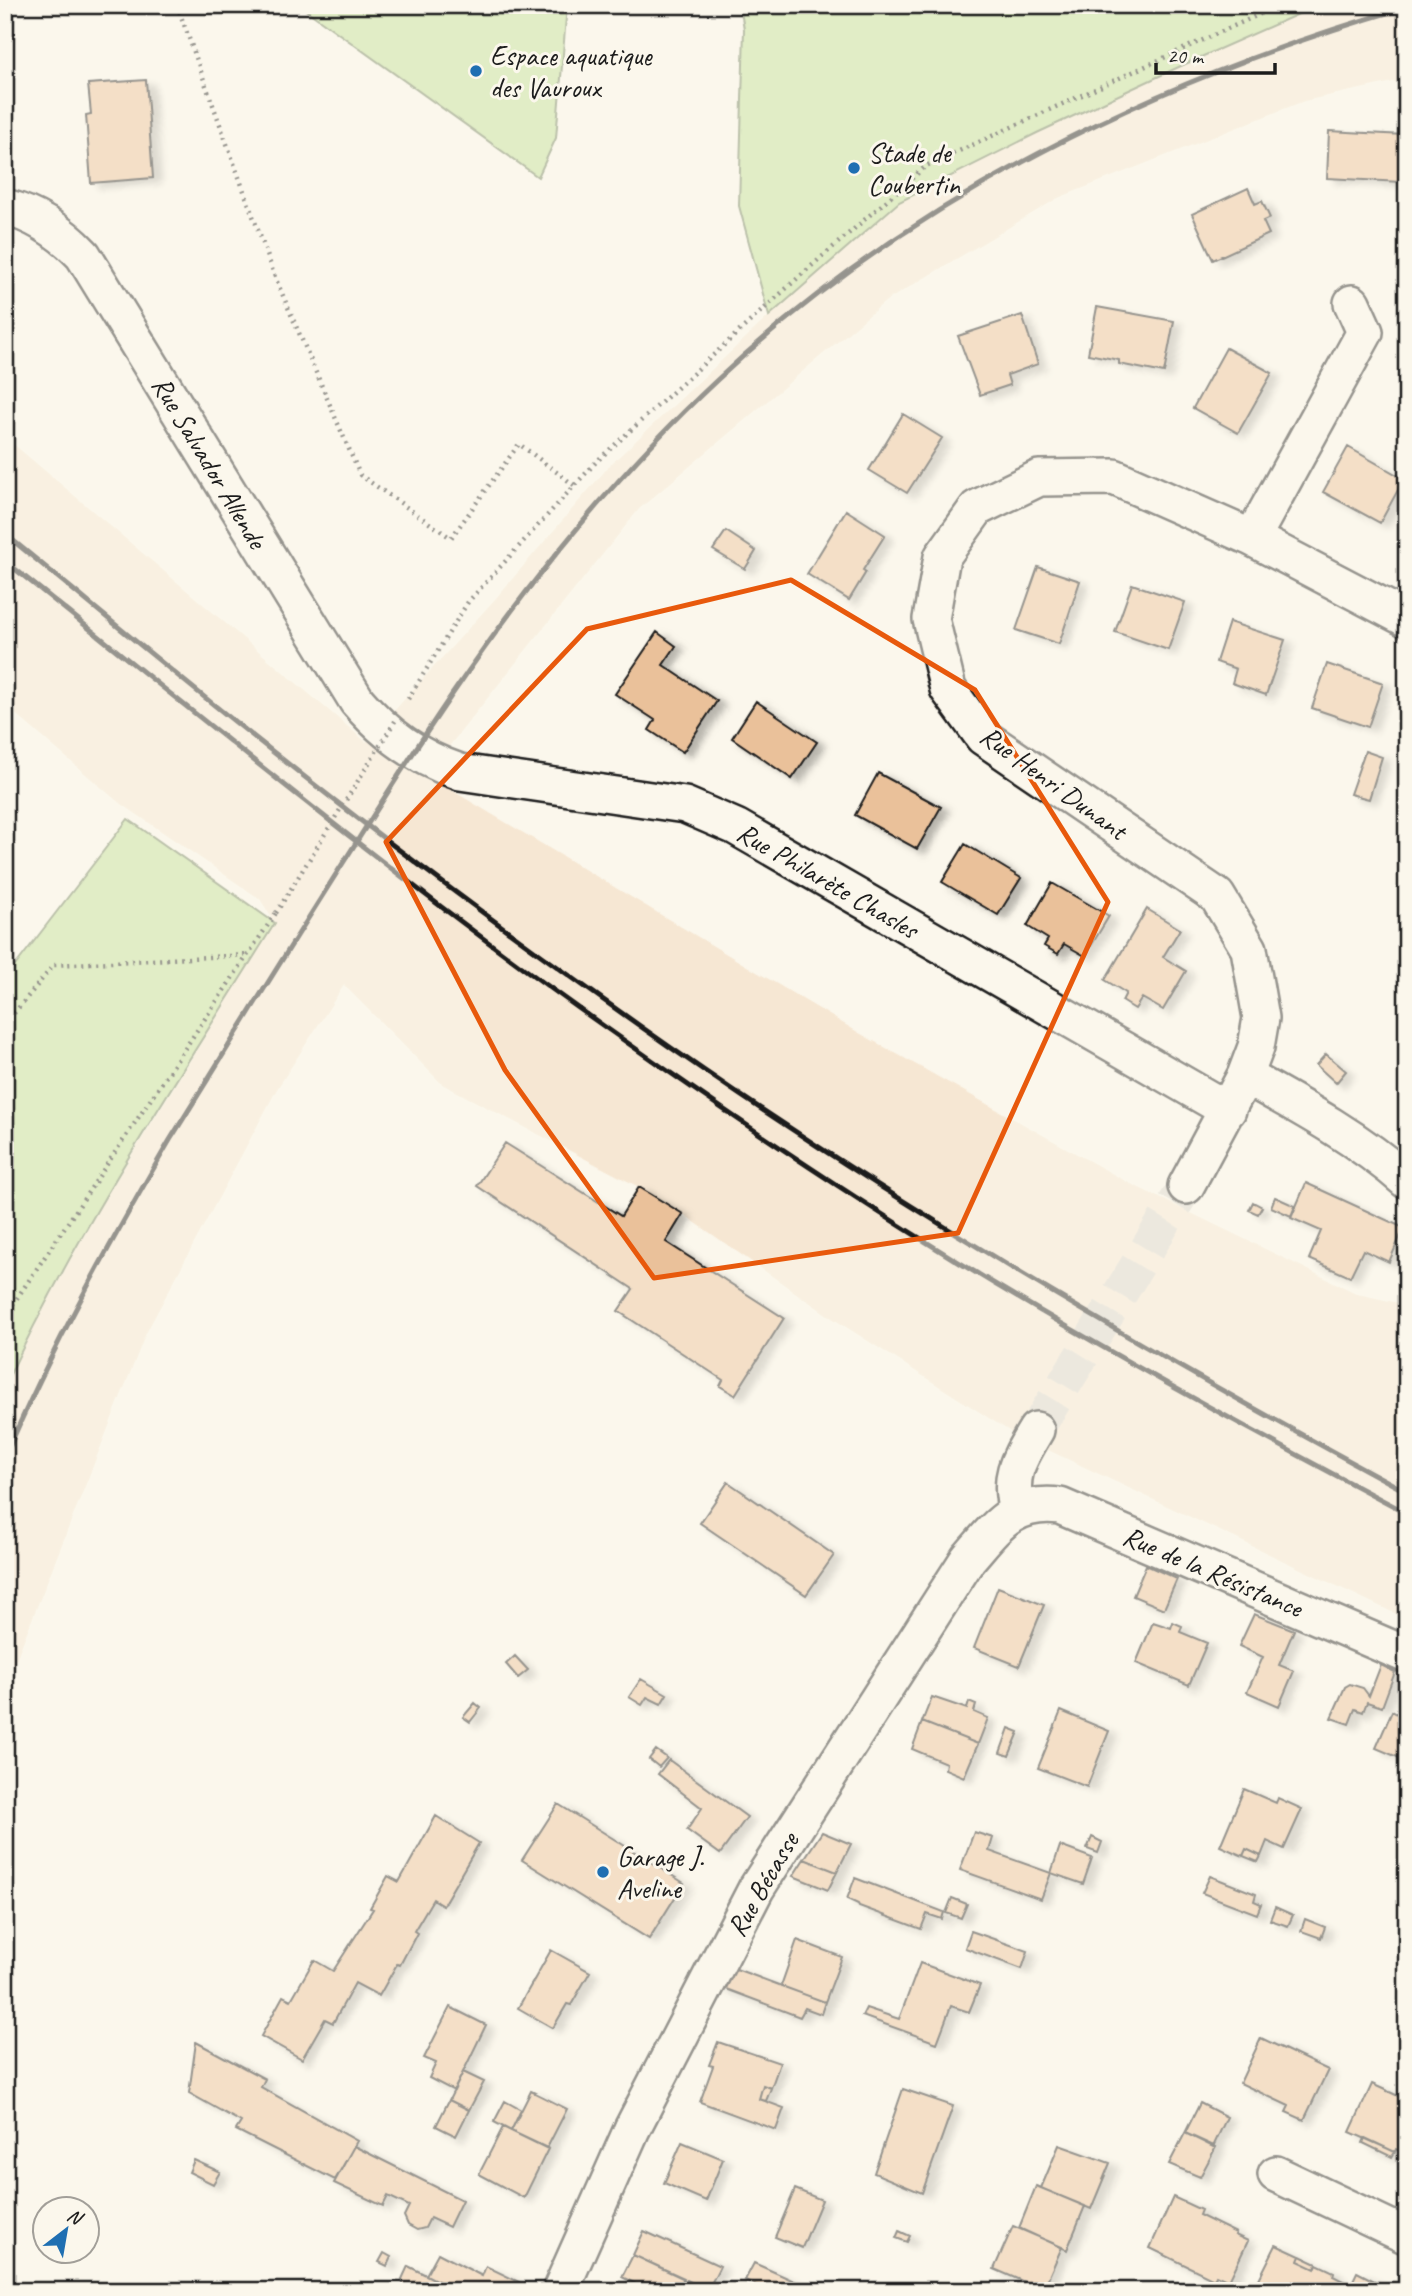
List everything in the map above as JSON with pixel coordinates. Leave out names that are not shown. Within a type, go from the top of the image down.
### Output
[{"type":"street","name":"Rue Salvador Allende","points":[[5,207],[64,236],[83,255],[357,701],[396,729]]},
{"type":"street","points":[[1252,538],[1365,332],[1352,303]]},
{"type":"street","name":"Rue Henri Dunant","points":[[1186,1186],[1228,1110],[1256,1047],[1261,1018],[1249,949],[1217,896],[983,737],[948,689],[931,619],[942,557],[977,508],[1039,478],[1114,477],[1252,538],[1407,619]]},
{"type":"street","name":"Rue Philarète Chasles","points":[[396,729],[438,765],[460,772],[685,805],[736,827],[1228,1110]]},
{"type":"street","points":[[1245,1076],[1360,1144],[1407,1181]]},
{"type":"street","points":[[1017,1510],[1012,1493],[1016,1465],[1036,1430]]},
{"type":"street","name":"Rue de la Résistance","points":[[1017,1510],[1047,1504],[1060,1506],[1407,1655]]},
{"type":"street","name":"Rue Bécasse","points":[[560,2291],[632,2129],[756,1889],[968,1559],[1000,1522],[1017,1510]]},
{"type":"street","points":[[1276,2174],[1407,2236]]},
{"type":"path","points":[[177,5],[275,277],[360,475],[451,538],[519,444],[575,485]]},
{"type":"path","points":[[404,706],[468,602],[597,461],[800,276],[926,166],[1280,5]]},
{"type":"path","points":[[5,1316],[276,913],[396,729]]},
{"type":"path","points":[[5,1024],[54,965],[248,955]]},
{"type":"highlighted area","points":[[791,580],[975,690],[1108,902],[958,1233],[654,1278],[505,1070],[386,842],[587,629]]},
{"type":"shaded area","points":[[1319,5],[1407,5],[1407,79],[1304,101],[1058,198],[886,301],[639,509],[426,775],[861,1034],[1129,1183],[1358,1294],[1407,1305],[1407,1619],[1014,1434],[832,1318],[683,1214],[639,1187],[442,1084],[344,985],[277,1089],[146,1333],[15,1662],[5,1709],[5,1385],[26,1340],[99,1208],[275,923],[260,899],[116,800],[5,705],[5,437],[366,742],[496,598],[610,465],[769,316],[899,202],[1037,133]]},
{"type":"green space","name":"Espace aquatique des Vauroux","points":[[299,5],[567,5],[556,138],[538,177]]},
{"type":"green space","name":"Stade de Coubertin","points":[[740,5],[1319,5],[1037,133],[899,202],[769,316],[739,206],[744,29]]},
{"type":"green space","points":[[128,819],[275,923],[99,1208],[34,1325],[5,1385],[5,979]]},
{"type":"building","points":[[146,80],[153,178],[91,183],[86,115],[91,114],[88,84]]},
{"type":"building","points":[[1329,131],[1404,135],[1401,182],[1327,178]]},
{"type":"building","points":[[1248,188],[1255,204],[1262,201],[1270,218],[1263,221],[1269,234],[1213,260],[1192,214]]},
{"type":"building","points":[[1097,307],[1174,321],[1164,373],[1119,364],[1119,360],[1088,354]]},
{"type":"building","points":[[1022,315],[1038,364],[1007,375],[1010,385],[980,395],[958,336]]},
{"type":"building","points":[[1226,348],[1272,373],[1238,433],[1193,408]]},
{"type":"building","points":[[903,414],[942,438],[907,493],[869,470]]},
{"type":"building","points":[[1348,447],[1404,479],[1380,523],[1323,492]]},
{"type":"building","points":[[846,510],[885,535],[863,570],[866,572],[849,600],[807,574]]},
{"type":"building","points":[[726,531],[756,551],[745,569],[713,550]]},
{"type":"building","points":[[1038,567],[1080,581],[1059,644],[1016,630]]},
{"type":"building","points":[[1132,584],[1185,602],[1168,650],[1115,632]]},
{"type":"building","points":[[1229,622],[1285,640],[1266,695],[1232,683],[1236,669],[1216,662]]},
{"type":"building","points":[[657,632],[676,646],[663,665],[717,701],[683,752],[649,730],[655,720],[615,694]]},
{"type":"building","points":[[1327,664],[1383,683],[1368,727],[1312,708]]},
{"type":"building","points":[[756,701],[817,742],[792,779],[732,738]]},
{"type":"building","points":[[1365,751],[1382,757],[1369,799],[1350,794]]},
{"type":"building","points":[[878,773],[941,807],[917,849],[855,815]]},
{"type":"building","points":[[965,844],[1021,878],[998,915],[942,882]]},
{"type":"building","points":[[1052,883],[1109,916],[1085,956],[1064,944],[1058,954],[1044,946],[1048,939],[1027,926]]},
{"type":"building","points":[[1147,909],[1180,929],[1163,957],[1186,971],[1163,1010],[1142,998],[1135,1009],[1122,1001],[1126,993],[1105,980]]},
{"type":"building","points":[[1326,1054],[1346,1071],[1336,1083],[1316,1065]]},
{"type":"building","points":[[505,1143],[621,1216],[639,1187],[683,1214],[666,1242],[784,1318],[735,1395],[720,1386],[723,1380],[618,1311],[633,1289],[477,1186]]},
{"type":"building","points":[[1306,1183],[1404,1228],[1389,1262],[1363,1250],[1350,1277],[1309,1259],[1321,1231],[1291,1218]]},
{"type":"building","points":[[1275,1197],[1295,1206],[1291,1216],[1271,1207]]},
{"type":"building","points":[[1253,1202],[1262,1207],[1258,1214],[1249,1210]]},
{"type":"building","points":[[728,1482],[834,1555],[806,1595],[700,1523]]},
{"type":"building","points":[[1146,1565],[1177,1579],[1164,1609],[1133,1596]]},
{"type":"building","points":[[998,1587],[1044,1605],[1019,1666],[974,1648]]},
{"type":"building","points":[[1254,1614],[1294,1630],[1279,1665],[1294,1671],[1279,1706],[1247,1692],[1263,1657],[1239,1646]]},
{"type":"building","points":[[1153,1622],[1171,1628],[1173,1622],[1182,1626],[1180,1632],[1207,1643],[1189,1685],[1136,1663]]},
{"type":"building","points":[[515,1656],[528,1670],[518,1678],[506,1664]]},
{"type":"building","points":[[1381,1665],[1395,1672],[1382,1707],[1367,1702],[1363,1712],[1355,1709],[1349,1724],[1331,1718],[1345,1687],[1350,1684],[1363,1688],[1369,1696]]},
{"type":"building","points":[[641,1679],[667,1694],[661,1704],[647,1697],[642,1705],[629,1697]]},
{"type":"building","points":[[932,1697],[967,1709],[969,1702],[976,1705],[974,1712],[988,1718],[978,1744],[922,1722]]},
{"type":"building","points":[[475,1703],[481,1708],[470,1722],[463,1717]]},
{"type":"building","points":[[1402,1703],[1407,1705],[1407,1761],[1376,1748],[1392,1711],[1397,1714]]},
{"type":"building","points":[[1061,1711],[1109,1731],[1087,1787],[1038,1768]]},
{"type":"building","points":[[922,1722],[978,1744],[964,1777],[945,1769],[946,1763],[912,1749]]},
{"type":"building","points":[[1009,1728],[1019,1732],[1009,1756],[1000,1753]]},
{"type":"building","points":[[656,1750],[667,1758],[659,1767],[649,1759]]},
{"type":"building","points":[[669,1760],[747,1817],[720,1854],[687,1830],[702,1808],[658,1774]]},
{"type":"building","points":[[1244,1789],[1276,1803],[1278,1798],[1302,1809],[1284,1849],[1267,1841],[1261,1856],[1246,1849],[1243,1856],[1220,1846]]},
{"type":"building","name":"Garage J. Aveline","points":[[558,1804],[684,1883],[649,1939],[522,1860]]},
{"type":"building","points":[[436,1816],[479,1843],[443,1905],[433,1899],[414,1931],[417,1933],[400,1965],[397,1964],[379,1996],[355,1983],[333,2023],[325,2019],[302,2059],[261,2036],[283,1996],[291,2000],[314,1960],[333,1971],[373,1909],[370,1908],[388,1876],[399,1882]]},
{"type":"building","points":[[822,1832],[851,1844],[837,1872],[804,1859]]},
{"type":"building","points":[[974,1832],[993,1838],[989,1851],[1051,1873],[1041,1899],[960,1870]]},
{"type":"building","points":[[1092,1837],[1102,1842],[1098,1853],[1087,1849]]},
{"type":"building","points":[[1060,1846],[1092,1858],[1083,1884],[1051,1873]]},
{"type":"building","points":[[1246,1849],[1261,1856],[1258,1862],[1243,1856]]},
{"type":"building","points":[[804,1859],[837,1872],[828,1890],[793,1876]]},
{"type":"building","points":[[1210,1876],[1256,1894],[1254,1901],[1261,1904],[1257,1914],[1202,1893]]},
{"type":"building","points":[[855,1878],[944,1912],[942,1919],[927,1914],[921,1929],[859,1906],[847,1899]]},
{"type":"building","points":[[952,1898],[967,1904],[961,1918],[946,1913]]},
{"type":"building","points":[[1275,1907],[1293,1915],[1288,1926],[1270,1920]]},
{"type":"building","points":[[1305,1919],[1325,1927],[1321,1938],[1301,1931]]},
{"type":"building","points":[[971,1931],[1028,1951],[1022,1969],[965,1948]]},
{"type":"building","points":[[797,1940],[842,1957],[825,2002],[781,1986]]},
{"type":"building","points":[[551,1950],[590,1972],[571,2005],[567,2004],[553,2028],[518,2008]]},
{"type":"building","points":[[920,1963],[980,1985],[969,2012],[951,2006],[937,2043],[862,2016],[866,2008],[899,2019]]},
{"type":"building","points":[[728,1966],[825,2002],[821,2014],[805,2008],[800,2017],[718,1986]]},
{"type":"building","points":[[450,2007],[486,2025],[454,2091],[429,2078],[436,2063],[424,2058]]},
{"type":"building","points":[[1261,2038],[1328,2070],[1304,2120],[1286,2112],[1289,2106],[1240,2083]]},
{"type":"building","points":[[196,2042],[265,2079],[261,2087],[357,2141],[335,2180],[236,2130],[241,2122],[189,2093]]},
{"type":"building","points":[[718,2042],[780,2063],[771,2088],[763,2085],[759,2099],[784,2108],[776,2130],[700,2102],[713,2066],[709,2065]]},
{"type":"building","points":[[463,2072],[484,2082],[469,2110],[449,2100]]},
{"type":"building","points":[[1372,2084],[1407,2100],[1407,2154],[1396,2149],[1395,2152],[1350,2132]]},
{"type":"building","points":[[763,2085],[771,2088],[766,2101],[759,2099]]},
{"type":"building","points":[[903,2089],[953,2106],[922,2193],[874,2173]]},
{"type":"building","points":[[531,2091],[567,2109],[547,2148],[511,2131]]},
{"type":"building","points":[[449,2100],[469,2110],[456,2136],[436,2126]]},
{"type":"building","points":[[505,2101],[521,2110],[511,2131],[494,2122]]},
{"type":"building","points":[[1200,2103],[1227,2117],[1213,2147],[1185,2133]]},
{"type":"building","points":[[503,2127],[548,2149],[524,2198],[479,2174]]},
{"type":"building","points":[[1185,2133],[1216,2147],[1200,2177],[1169,2164]]},
{"type":"building","points":[[1365,2138],[1395,2152],[1392,2157],[1363,2143]]},
{"type":"building","points":[[682,2142],[723,2159],[706,2201],[664,2183]]},
{"type":"building","points":[[1059,2145],[1110,2163],[1091,2209],[1041,2188]]},
{"type":"building","points":[[354,2146],[462,2200],[449,2227],[430,2218],[425,2228],[417,2230],[408,2225],[404,2216],[409,2206],[388,2196],[383,2206],[334,2183]]},
{"type":"building","points":[[194,2160],[220,2172],[213,2184],[189,2172]]},
{"type":"building","points":[[1036,2186],[1085,2206],[1067,2250],[1019,2228]]},
{"type":"building","points":[[795,2189],[822,2200],[802,2248],[775,2237]]},
{"type":"building","points":[[1173,2197],[1201,2210],[1199,2215],[1248,2241],[1229,2281],[1216,2275],[1214,2279],[1150,2248]]},
{"type":"building","points":[[1013,2226],[1062,2247],[1043,2290],[994,2269]]},
{"type":"building","points":[[644,2231],[720,2266],[708,2290],[633,2255]]},
{"type":"building","points":[[899,2231],[910,2236],[907,2242],[896,2238]]},
{"type":"building","points":[[1276,2245],[1300,2256],[1298,2261],[1315,2269],[1317,2264],[1334,2272],[1333,2276],[1351,2285],[1348,2291],[1253,2291]]},
{"type":"building","points":[[384,2253],[391,2257],[387,2266],[379,2262]]},
{"type":"building","points":[[438,2253],[482,2276],[486,2266],[519,2282],[516,2291],[457,2291],[426,2275]]},
{"type":"building","points":[[633,2255],[684,2278],[677,2291],[650,2291],[622,2277]]},
{"type":"building","points":[[1300,2256],[1317,2264],[1315,2269],[1298,2261]]},
{"type":"building","points":[[754,2263],[810,2288],[809,2291],[781,2291],[771,2286],[769,2291],[745,2280]]},
{"type":"building","points":[[408,2266],[457,2291],[410,2291],[404,2288],[402,2279]]},
{"type":"building","points":[[1357,2272],[1394,2291],[1348,2291]]},
{"type":"tunnel","points":[[1036,1430],[1186,1186]]},
{"type":"railway","points":[[5,1457],[62,1336],[170,1140],[382,802],[500,626],[591,512],[652,444],[717,380],[792,315],[871,256],[953,202],[1040,153],[1128,109],[1220,71],[1407,7]]},
{"type":"railway","points":[[5,534],[208,701],[366,825],[548,960],[732,1090],[1016,1271],[1210,1384],[1407,1492]]},
{"type":"railway","points":[[5,561],[452,915],[528,972],[736,1118],[960,1263],[1070,1329],[1407,1513]]},
{"type":"place","name":"Espace aquatique des Vauroux","points":[[476,71]]},
{"type":"place","name":"Stade de Coubertin","points":[[854,168]]},
{"type":"place","name":"Garage J. Aveline","points":[[603,1872]]}]
